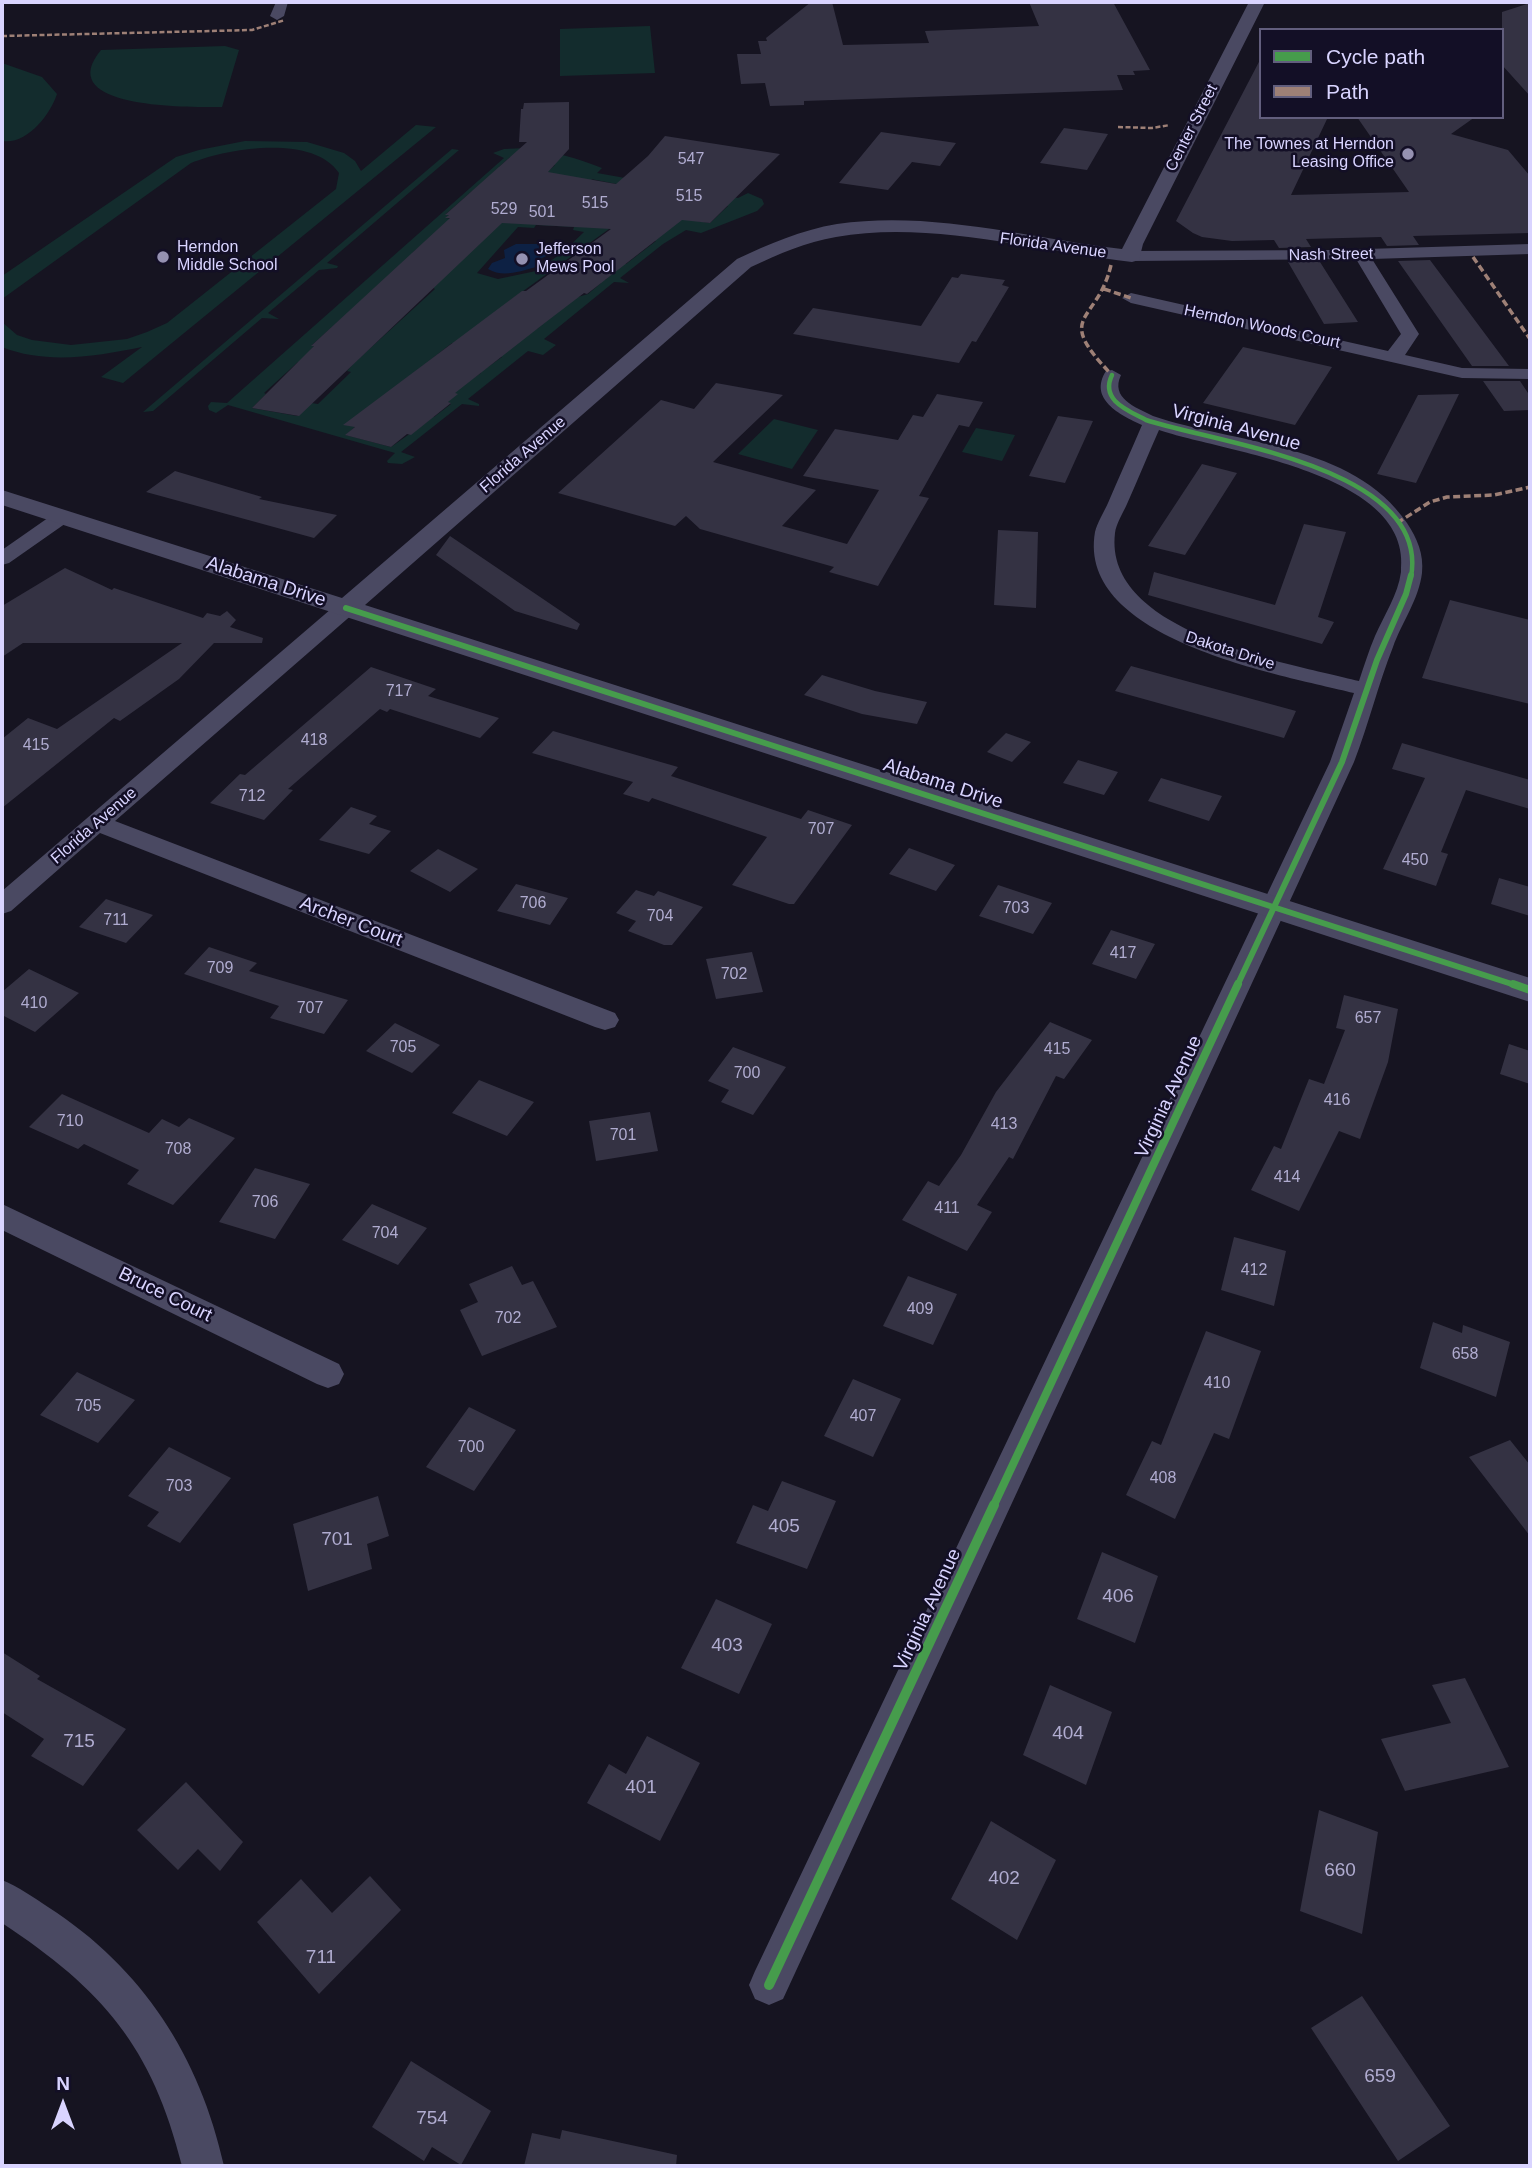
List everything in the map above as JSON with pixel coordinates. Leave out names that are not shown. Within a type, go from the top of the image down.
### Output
[{"type":"street","points":[[277,16],[282,2]]},
{"type":"street","name":"Center Street","points":[[1132,256],[1133,244],[1257,2]]},
{"type":"street","name":"Florida Avenue","points":[[2,905],[744,263],[781,244],[836,230],[901,226],[1132,256]]},
{"type":"street","name":"Nash Street","points":[[1132,256],[1530,249]]},
{"type":"street","points":[[1361,254],[1410,334],[1404,346],[1393,356]]},
{"type":"street","name":"Herndon Woods Court","points":[[1131,299],[1462,373],[1530,374]]},
{"type":"street","name":"Virginia Avenue","points":[[769,1985],[1342,762],[1381,646],[1410,581],[1411,556],[1408,542],[1397,523],[1364,491],[1315,466],[1153,422],[1114,401],[1108,392],[1107,383],[1112,375]]},
{"type":"street","name":"Dakota Drive","points":[[1153,422],[1105,532],[1102,550],[1108,570],[1119,589],[1134,606],[1157,623],[1184,637],[1214,649],[1368,690]]},
{"type":"street","name":"Alabama Drive","points":[[2,497],[1530,990]]},
{"type":"street","points":[[2,559],[62,517]]},
{"type":"street","name":"Archer Court","points":[[97,823],[605,1020]]},
{"type":"street","name":"Bruce Court","points":[[2,1216],[328,1374]]},
{"type":"street","points":[[2,1900],[83,1955],[132,2007],[170,2070],[198,2144],[203,2166]]},
{"type":"green space","points":[[650,26],[655,73],[560,76],[560,29]]},
{"type":"green space","points":[[225,46],[239,50],[222,107],[183,107],[132,101],[109,94],[95,84],[91,70],[101,50]]},
{"type":"green space","points":[[2,63],[42,77],[57,94],[49,111],[36,127],[11,141],[2,141]]},
{"type":"green space","points":[[416,125],[436,127],[123,383],[101,377],[142,347],[90,356],[54,357],[19,353],[2,347],[2,322],[17,335],[32,340],[71,345],[127,339],[167,323],[336,189],[339,173],[327,161],[310,153],[291,149],[247,149],[191,163],[2,299],[2,276],[176,157],[245,141],[307,142],[344,153],[355,161],[361,171]]},
{"type":"green space","points":[[452,149],[459,150],[327,263],[338,266],[337,268],[319,270],[268,313],[279,319],[262,318],[153,411],[143,412]]},
{"type":"green space","points":[[504,149],[547,151],[602,168],[597,173],[738,198],[748,193],[762,199],[764,204],[757,211],[701,233],[686,230],[663,244],[620,278],[629,283],[614,282],[544,339],[556,345],[543,355],[528,351],[468,399],[479,406],[462,404],[401,452],[415,457],[402,464],[388,463],[395,453],[228,405],[216,413],[209,410],[211,402],[227,403],[504,158],[493,153]],"holes":[[[510,157],[555,165],[531,187],[412,253],[453,219],[446,218],[449,215],[446,214],[499,170]],[[591,179],[728,206],[710,223],[641,212]],[[518,227],[574,227],[573,230],[584,232],[562,253],[536,271],[498,279],[477,273]],[[609,229],[656,241],[626,264],[623,263],[605,280],[601,279],[601,283],[588,294],[571,299],[537,329],[508,302]],[[432,287],[435,289],[354,363],[347,371],[351,372],[318,404],[311,403],[297,416],[252,408],[266,394],[264,393],[301,362],[314,346],[312,345],[343,317]],[[452,343],[502,357],[485,369],[481,368],[481,373],[451,393],[448,402],[451,404],[434,417],[429,416],[428,421],[391,447],[346,435],[415,372]]]},
{"type":"green space","points":[[774,419],[818,430],[792,469],[738,454]]},
{"type":"green space","points":[[976,428],[1015,435],[1002,461],[962,452]]},
{"type":"water","name":"Jefferson Mews Pool","points":[[516,244],[545,244],[557,248],[557,251],[540,259],[540,264],[536,267],[506,273],[488,269],[492,263],[505,258],[504,250]]},
{"type":"building","points":[[811,2],[832,2],[843,45],[929,43],[925,31],[1039,26],[1029,2],[1113,2],[1150,70],[1133,71],[1135,75],[1117,75],[1123,90],[804,101],[804,105],[770,106],[765,83],[741,84],[737,54],[761,54],[758,41],[767,41],[766,38]]},
{"type":"building","points":[[1530,3],[1530,96],[1504,67],[1502,12]]},
{"type":"building","points":[[1259,62],[1259,119],[1327,119],[1291,195],[1409,192],[1358,119],[1472,119],[1451,134],[1508,150],[1530,176],[1530,233],[1413,236],[1419,245],[1387,246],[1381,237],[1306,239],[1311,247],[1279,248],[1274,240],[1232,241],[1202,237],[1176,221]]},
{"type":"building","points":[[569,102],[569,149],[548,172],[616,184],[648,156],[665,136],[780,154],[710,223],[682,220],[587,294],[584,293],[546,322],[455,393],[458,394],[448,402],[451,403],[411,435],[407,434],[391,447],[345,435],[355,427],[343,425],[522,291],[526,291],[611,229],[502,223],[299,416],[252,408],[314,346],[311,346],[450,218],[445,218],[449,215],[445,215],[527,142],[519,142],[521,109],[524,103]]},
{"type":"building","points":[[1064,128],[1108,134],[1087,170],[1040,163]]},
{"type":"building","points":[[881,132],[956,143],[940,166],[912,162],[888,190],[839,183]]},
{"type":"building","points":[[1430,260],[1509,366],[1472,366],[1398,261]]},
{"type":"building","points":[[1288,262],[1320,262],[1358,322],[1324,324]]},
{"type":"building","points":[[961,274],[1005,280],[1002,285],[1009,287],[976,342],[972,341],[959,363],[793,334],[813,308],[921,326],[952,277],[958,278]]},
{"type":"building","points":[[1243,347],[1332,367],[1295,425],[1203,403]]},
{"type":"building","points":[[1483,381],[1520,381],[1530,396],[1530,410],[1504,411]]},
{"type":"building","points":[[716,383],[783,395],[713,462],[816,490],[782,526],[847,544],[879,490],[803,476],[835,429],[898,440],[913,415],[923,417],[937,394],[983,402],[969,427],[959,425],[919,496],[929,498],[878,586],[829,572],[834,567],[700,529],[686,516],[675,526],[558,493],[661,400],[694,409]]},
{"type":"building","points":[[1459,394],[1416,483],[1377,474],[1418,395]]},
{"type":"building","points":[[1058,416],[1093,421],[1065,483],[1029,476]]},
{"type":"building","points":[[1202,464],[1237,473],[1185,555],[1148,546]]},
{"type":"building","points":[[175,471],[262,497],[259,499],[337,515],[314,538],[146,492]]},
{"type":"building","points":[[1304,524],[1346,532],[1318,617],[1334,622],[1322,644],[1148,595],[1154,572],[1275,605]]},
{"type":"building","points":[[998,530],[1038,532],[1036,608],[994,605]]},
{"type":"building","points":[[450,536],[580,624],[577,630],[515,611],[436,555]]},
{"type":"building","points":[[65,568],[112,590],[114,588],[203,618],[207,613],[220,616],[227,611],[236,620],[230,627],[263,638],[262,643],[214,643],[179,679],[120,721],[114,718],[2,808],[2,739],[28,718],[57,729],[182,643],[23,643],[2,657],[2,606]]},
{"type":"building","points":[[1450,600],[1530,620],[1530,704],[1422,678]]},
{"type":"building","points":[[1131,666],[1296,711],[1284,738],[1115,691]]},
{"type":"building","points":[[371,667],[436,689],[428,696],[499,718],[480,738],[390,709],[387,712],[380,709],[288,789],[293,790],[264,820],[210,803],[240,774],[245,775]]},
{"type":"building","points":[[822,675],[875,691],[927,702],[917,724],[862,714],[804,695]]},
{"type":"building","points":[[553,731],[678,767],[671,776],[801,819],[808,810],[852,825],[794,904],[789,904],[732,885],[767,837],[652,798],[649,802],[623,794],[633,782],[532,753]]},
{"type":"building","points":[[1006,733],[1031,742],[1012,762],[987,752]]},
{"type":"building","points":[[1402,743],[1530,780],[1530,809],[1466,790],[1441,852],[1448,854],[1436,886],[1383,869],[1425,778],[1392,769]]},
{"type":"building","points":[[1078,760],[1118,772],[1104,795],[1063,783]]},
{"type":"building","points":[[1161,778],[1222,796],[1209,821],[1148,801]]},
{"type":"building","points":[[351,807],[377,816],[369,824],[391,831],[369,854],[319,840]]},
{"type":"building","points":[[909,848],[955,865],[936,891],[889,874]]},
{"type":"building","points":[[438,849],[478,869],[450,892],[410,871]]},
{"type":"building","points":[[1499,878],[1530,887],[1530,916],[1491,904]]},
{"type":"building","points":[[516,884],[568,898],[550,925],[497,911]]},
{"type":"building","points":[[998,885],[1052,903],[1033,934],[979,916]]},
{"type":"building","points":[[636,890],[654,896],[658,891],[703,907],[672,945],[664,945],[628,931],[636,921],[616,913]]},
{"type":"building","points":[[106,899],[153,915],[126,943],[79,927]]},
{"type":"building","points":[[1111,930],[1155,944],[1136,979],[1092,964]]},
{"type":"building","points":[[209,947],[257,963],[249,971],[348,1000],[324,1034],[270,1018],[279,1006],[184,974]]},
{"type":"building","points":[[752,952],[763,992],[716,999],[706,959]]},
{"type":"building","points":[[29,969],[79,993],[35,1032],[2,1015],[2,992]]},
{"type":"building","points":[[1344,995],[1398,1009],[1388,1062],[1360,1139],[1339,1131],[1299,1211],[1251,1190],[1274,1146],[1281,1149],[1309,1079],[1324,1084],[1345,1030],[1336,1028]]},
{"type":"building","points":[[1050,1022],[1092,1040],[1064,1079],[1056,1076],[1013,1159],[1009,1157],[977,1205],[992,1212],[967,1251],[902,1220],[928,1181],[939,1186],[961,1155],[996,1092]]},
{"type":"building","points":[[395,1023],[440,1045],[412,1073],[366,1051]]},
{"type":"building","points":[[1509,1044],[1530,1051],[1530,1084],[1500,1074]]},
{"type":"building","points":[[733,1047],[786,1067],[753,1115],[721,1102],[729,1090],[708,1081]]},
{"type":"building","points":[[479,1080],[534,1102],[507,1136],[452,1113]]},
{"type":"building","points":[[62,1094],[149,1133],[162,1119],[179,1127],[189,1118],[235,1138],[173,1205],[127,1184],[139,1170],[84,1144],[78,1149],[29,1127]]},
{"type":"building","points":[[650,1112],[658,1151],[596,1161],[589,1121]]},
{"type":"building","points":[[255,1168],[310,1184],[275,1239],[219,1222]]},
{"type":"building","points":[[372,1204],[427,1228],[398,1265],[342,1240]]},
{"type":"building","points":[[1234,1237],[1286,1251],[1274,1306],[1221,1290]]},
{"type":"building","points":[[512,1266],[522,1285],[533,1281],[557,1327],[482,1356],[460,1310],[478,1302],[469,1284]]},
{"type":"building","points":[[908,1276],[957,1294],[933,1345],[883,1326]]},
{"type":"building","points":[[1433,1322],[1462,1333],[1463,1325],[1510,1342],[1496,1397],[1420,1368]]},
{"type":"building","points":[[1206,1331],[1261,1351],[1229,1439],[1214,1433],[1175,1519],[1126,1495],[1152,1441],[1161,1445]]},
{"type":"building","points":[[77,1372],[135,1400],[98,1443],[40,1415]]},
{"type":"building","points":[[853,1379],[901,1399],[873,1457],[824,1436]]},
{"type":"building","points":[[469,1407],[516,1430],[474,1491],[426,1467]]},
{"type":"building","points":[[1510,1440],[1530,1465],[1530,1536],[1469,1457]]},
{"type":"building","points":[[169,1447],[231,1478],[180,1543],[147,1526],[159,1512],[128,1496]]},
{"type":"building","points":[[782,1481],[836,1501],[807,1569],[736,1543],[753,1505],[768,1511]]},
{"type":"building","points":[[378,1496],[389,1536],[367,1544],[372,1569],[308,1591],[293,1524]]},
{"type":"building","points":[[1102,1552],[1158,1576],[1135,1643],[1077,1619]]},
{"type":"building","points":[[716,1599],[772,1624],[739,1694],[681,1668]]},
{"type":"building","points":[[2,1652],[40,1676],[37,1679],[126,1729],[83,1786],[31,1756],[44,1739],[2,1712]]},
{"type":"building","points":[[1465,1678],[1509,1767],[1405,1791],[1381,1739],[1451,1723],[1432,1685]]},
{"type":"building","points":[[1050,1685],[1112,1712],[1086,1785],[1023,1755]]},
{"type":"building","points":[[647,1736],[700,1763],[660,1841],[587,1803],[609,1764],[626,1774]]},
{"type":"building","points":[[186,1782],[243,1842],[220,1871],[198,1849],[178,1870],[137,1830]]},
{"type":"building","points":[[1319,1810],[1378,1832],[1362,1934],[1300,1911]]},
{"type":"building","points":[[991,1821],[1056,1860],[1017,1940],[951,1899]]},
{"type":"building","points":[[370,1876],[401,1910],[319,1994],[257,1922],[301,1879],[332,1913]]},
{"type":"building","points":[[1362,1996],[1450,2126],[1398,2161],[1311,2028]]},
{"type":"building","points":[[411,2061],[491,2111],[461,2165],[432,2147],[424,2161],[372,2127]]},
{"type":"building","points":[[562,2130],[677,2155],[676,2166],[524,2166],[532,2133],[560,2139]]},
{"type":"marked path","points":[[2,36],[252,30],[285,20]]},
{"type":"marked path","points":[[1118,127],[1152,128],[1170,125]]},
{"type":"marked path","points":[[1473,257],[1530,339]]},
{"type":"marked path","points":[[1111,265],[1106,286],[1082,318],[1081,332],[1089,351],[1112,375]]},
{"type":"marked path","points":[[1104,289],[1131,298]]},
{"type":"marked path","points":[[1397,523],[1430,502],[1447,497],[1494,495],[1530,487]]},
{"type":"cycle path","points":[[769,1985],[1342,762],[1382,646],[1401,605],[1412,572],[1411,553],[1398,524],[1362,490],[1338,476],[1301,461],[1146,420],[1113,399],[1108,387],[1112,375]]},
{"type":"cycle path","points":[[346,608],[1530,990]]},
{"type":"place","name":"The Townes at Herndon Leasing Office","points":[[1408,154]]},
{"type":"place","name":"Herndon Middle School","points":[[163,257]]},
{"type":"place","name":"Jefferson Mews Pool","points":[[522,259]]}]
